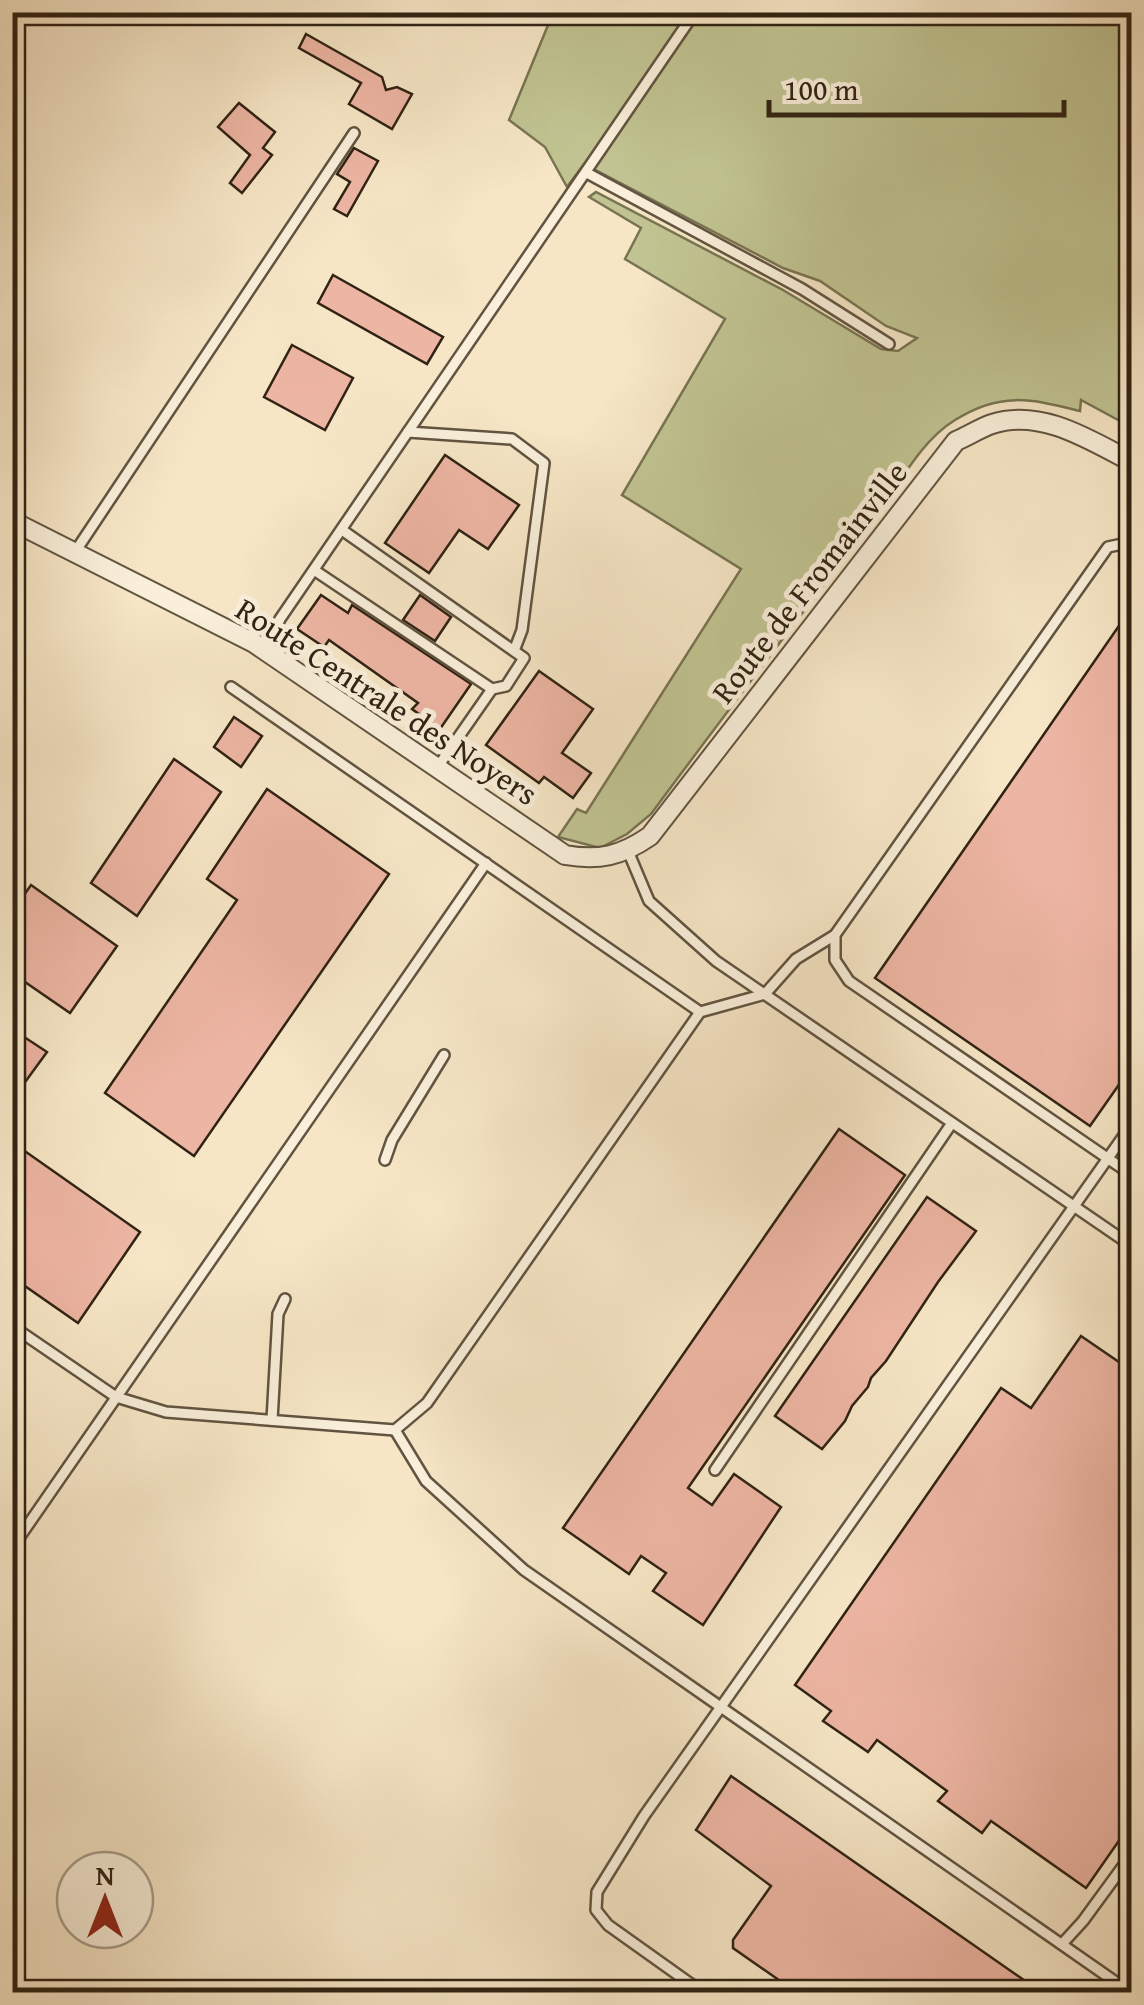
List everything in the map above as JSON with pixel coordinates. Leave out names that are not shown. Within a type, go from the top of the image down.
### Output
[{"type":"street","name":"Route de Fromainville","points":[[628,851],[650,836],[956,441],[994,423],[1037,420],[1076,432],[1132,462]]},
{"type":"street","name":"Route Centrale des Noyers","points":[[12,522],[265,650],[566,854],[592,860],[628,851]]},
{"type":"lane","points":[[265,650],[280,619],[695,12]]},
{"type":"lane","points":[[76,552],[354,133]]},
{"type":"lane","points":[[586,173],[802,290],[888,344]]},
{"type":"lane","points":[[408,432],[512,438],[544,463],[522,630],[514,651]]},
{"type":"lane","points":[[342,530],[524,658],[506,686],[492,689],[437,768]]},
{"type":"lane","points":[[12,1326],[116,1397],[166,1412],[395,1430],[428,1403],[700,1012],[765,994],[796,959],[835,935],[1108,547],[1132,542]]},
{"type":"lane","points":[[314,570],[492,689]]},
{"type":"lane","points":[[232,686],[700,1012]]},
{"type":"lane","points":[[628,851],[648,901],[716,961],[1132,1246]]},
{"type":"lane","points":[[12,1548],[486,863]]},
{"type":"lane","points":[[835,935],[835,960],[849,981],[1132,1175]]},
{"type":"lane","points":[[385,1160],[392,1140],[444,1056]]},
{"type":"lane","points":[[715,1470],[952,1123]]},
{"type":"lane","points":[[702,1992],[608,1926],[596,1910],[598,1892],[644,1816],[1132,1124]]},
{"type":"lane","points":[[272,1420],[278,1314],[285,1299]]},
{"type":"lane","points":[[395,1430],[426,1481],[524,1570],[1130,1992]]},
{"type":"lane","points":[[1062,1944],[1084,1921],[1132,1854]]},
{"type":"green space","points":[[553,13],[1131,13],[1131,427],[1081,400],[1080,411],[1016,400],[987,405],[942,429],[920,453],[651,814],[627,834],[600,848],[558,837],[577,809],[586,813],[741,569],[622,495],[725,319],[625,259],[641,228],[589,197],[596,192],[783,290],[881,349],[898,351],[917,338],[886,326],[820,281],[783,268],[584,164],[567,187],[545,147],[509,120]]},
{"type":"building","points":[[306,34],[382,77],[386,90],[397,87],[412,94],[392,129],[349,104],[361,83],[299,48]]},
{"type":"building","points":[[239,103],[275,132],[263,148],[272,155],[242,193],[230,183],[250,155],[218,127]]},
{"type":"building","points":[[354,148],[378,161],[347,216],[334,209],[350,182],[337,174]]},
{"type":"building","points":[[333,275],[443,337],[427,364],[318,303]]},
{"type":"building","points":[[292,345],[353,378],[325,430],[264,397]]},
{"type":"building","points":[[445,455],[519,505],[488,549],[459,530],[429,573],[385,543]]},
{"type":"building","points":[[321,595],[348,613],[352,605],[471,684],[440,729],[412,709],[418,703],[329,640],[324,647],[297,629]]},
{"type":"building","points":[[420,595],[451,617],[435,641],[403,620]]},
{"type":"building","points":[[1132,607],[1132,1066],[1090,1126],[875,978]]},
{"type":"building","points":[[539,671],[593,709],[562,753],[591,773],[573,798],[544,777],[539,783],[486,745]]},
{"type":"building","points":[[234,717],[262,736],[241,767],[214,747]]},
{"type":"building","points":[[174,759],[221,792],[137,916],[91,883]]},
{"type":"building","points":[[267,789],[389,874],[194,1156],[105,1093],[237,900],[207,879]]},
{"type":"building","points":[[31,885],[117,946],[70,1013],[12,973],[12,912]]},
{"type":"building","points":[[12,1029],[47,1052],[12,1100]]},
{"type":"building","points":[[839,1129],[905,1175],[688,1488],[712,1505],[734,1474],[781,1507],[703,1625],[653,1591],[666,1573],[641,1556],[629,1574],[563,1528]]},
{"type":"building","points":[[19,1147],[140,1232],[78,1323],[12,1277],[12,1156]]},
{"type":"building","points":[[927,1197],[976,1231],[822,1449],[775,1416]]},
{"type":"building","points":[[1081,1336],[1132,1371],[1132,1822],[1086,1888],[991,1821],[982,1833],[938,1801],[947,1791],[877,1740],[868,1752],[823,1721],[831,1711],[795,1685],[1001,1388],[1031,1408]]},
{"type":"building","points":[[731,1776],[1041,1992],[796,1992],[733,1948],[733,1940],[771,1886],[696,1830]]}]
